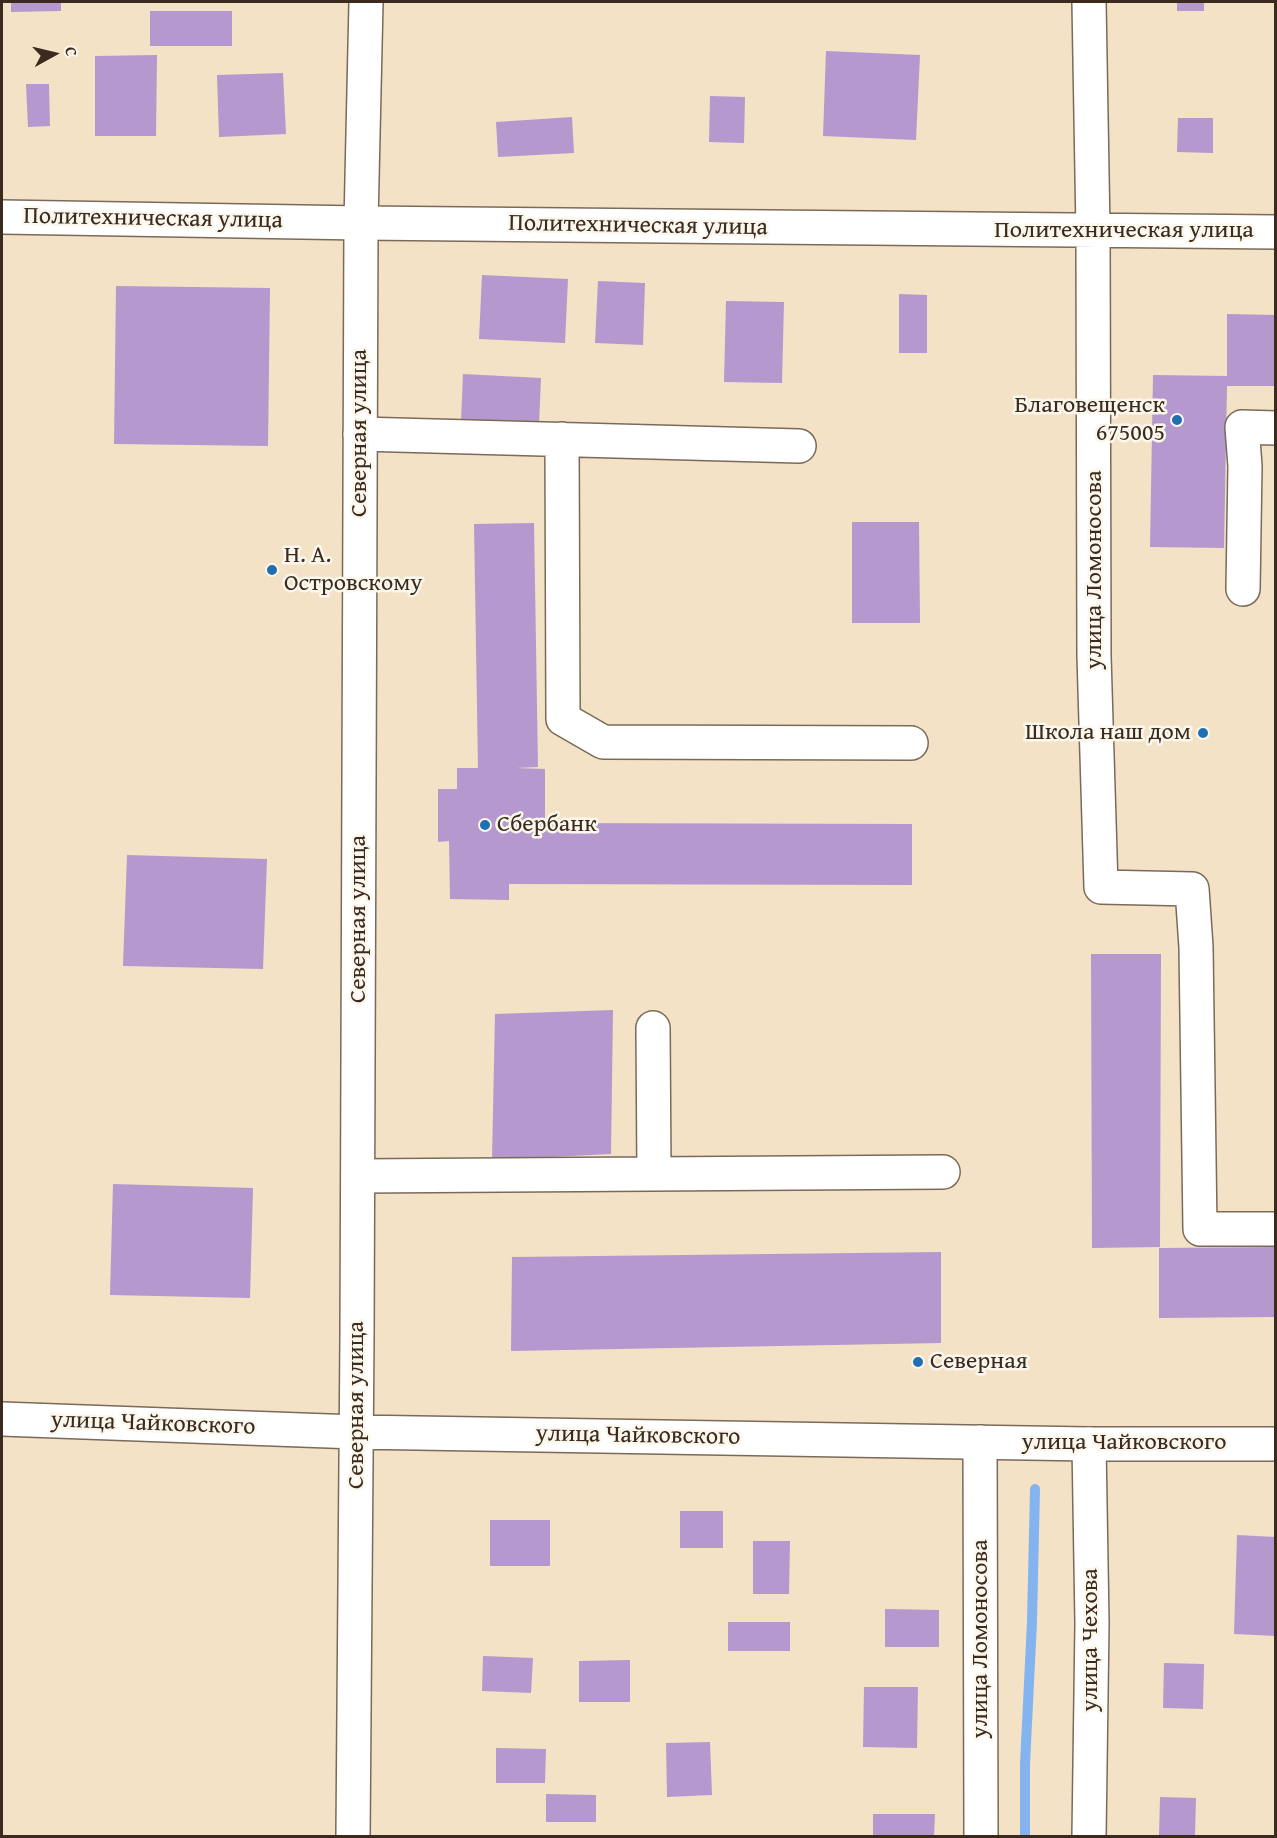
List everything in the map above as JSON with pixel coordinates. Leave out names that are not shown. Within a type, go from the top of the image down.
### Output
[{"type":"main road","name":"Северная улица","points":[[353,1836],[361,223],[366,2]]},
{"type":"main road","name":"улица Ломоносова","points":[[1089,2],[1093,231],[1094,656],[1101,887],[1192,889],[1196,947],[1200,1228],[1275,1228]]},
{"type":"main road","name":"Политехническая улица","points":[[2,217],[1275,232]]},
{"type":"main road","points":[[1243,589],[1245,466],[1242,427],[1275,428]]},
{"type":"main road","points":[[360,434],[799,446]]},
{"type":"main road","points":[[562,439],[563,719],[603,742],[911,743]]},
{"type":"main road","points":[[653,1028],[654,1174]]},
{"type":"main road","points":[[358,1176],[943,1172]]},
{"type":"main road","name":"улица Чайковского","points":[[2,1419],[356,1432],[1089,1444],[1275,1444]]},
{"type":"main road","name":"улица Ломоносова","points":[[980,1442],[981,1836]]},
{"type":"main road","name":"улица Чехова","points":[[1089,1444],[1092,1623],[1089,1836]]},
{"type":"building","points":[[11,2],[61,2],[61,11],[11,12]]},
{"type":"building","points":[[1177,2],[1204,2],[1204,11],[1177,11]]},
{"type":"building","points":[[150,11],[232,11],[232,46],[150,46]]},
{"type":"building","points":[[826,51],[920,55],[916,140],[823,136]]},
{"type":"building","points":[[157,55],[156,136],[95,136],[95,56]]},
{"type":"building","points":[[283,73],[286,134],[219,137],[217,75]]},
{"type":"building","points":[[26,84],[49,84],[50,126],[28,127]]},
{"type":"building","points":[[710,96],[745,97],[744,143],[709,142]]},
{"type":"building","points":[[572,117],[574,153],[498,157],[496,122]]},
{"type":"building","points":[[1178,118],[1213,118],[1213,153],[1177,152]]},
{"type":"building","points":[[482,275],[568,279],[565,343],[479,339]]},
{"type":"building","points":[[598,281],[645,283],[643,345],[595,343]]},
{"type":"building","points":[[116,286],[270,288],[268,446],[114,444]]},
{"type":"building","points":[[899,294],[927,295],[927,353],[899,353]]},
{"type":"building","points":[[726,301],[784,302],[782,383],[724,382]]},
{"type":"building","points":[[1227,314],[1276,315],[1276,386],[1227,386],[1224,548],[1150,547],[1153,375],[1227,376]]},
{"type":"building","points":[[463,374],[541,378],[539,425],[461,421]]},
{"type":"building","points":[[852,522],[919,522],[920,623],[852,623]]},
{"type":"building","points":[[534,523],[538,767],[516,768],[545,769],[545,823],[912,824],[912,885],[509,884],[509,900],[450,899],[449,841],[438,842],[438,789],[457,789],[457,768],[478,768],[474,524]]},
{"type":"building","points":[[127,855],[267,859],[263,969],[123,966]]},
{"type":"building","points":[[1091,954],[1161,954],[1160,1247],[1092,1248]]},
{"type":"building","points":[[613,1010],[611,1154],[492,1160],[495,1014]]},
{"type":"building","points":[[113,1184],[253,1188],[250,1298],[110,1295]]},
{"type":"building","points":[[1276,1247],[1276,1317],[1159,1318],[1159,1248]]},
{"type":"building","points":[[941,1252],[941,1343],[511,1351],[512,1257]]},
{"type":"building","points":[[680,1511],[723,1511],[723,1548],[680,1548]]},
{"type":"building","points":[[490,1520],[550,1520],[550,1566],[490,1566]]},
{"type":"building","points":[[1237,1535],[1276,1537],[1276,1636],[1234,1634]]},
{"type":"building","points":[[753,1541],[790,1541],[789,1594],[753,1594]]},
{"type":"building","points":[[885,1609],[939,1610],[939,1647],[885,1647]]},
{"type":"building","points":[[728,1622],[790,1622],[790,1651],[728,1651]]},
{"type":"building","points":[[483,1656],[533,1658],[531,1693],[482,1691]]},
{"type":"building","points":[[630,1660],[630,1702],[579,1702],[579,1661]]},
{"type":"building","points":[[1164,1663],[1204,1664],[1203,1709],[1163,1708]]},
{"type":"building","points":[[864,1687],[918,1687],[917,1748],[863,1747]]},
{"type":"building","points":[[710,1742],[712,1795],[667,1797],[666,1743]]},
{"type":"building","points":[[496,1748],[546,1749],[545,1783],[496,1783]]},
{"type":"building","points":[[546,1794],[596,1795],[596,1822],[546,1822]]},
{"type":"building","points":[[1160,1797],[1196,1798],[1195,1836],[1159,1836]]},
{"type":"building","points":[[873,1814],[935,1814],[934,1836],[873,1836]]},
{"type":"waterway","points":[[1025,1836],[1025,1764],[1032,1622],[1035,1489]]},
{"type":"place","name":"Благовещенск 675005","points":[[1177,420]]},
{"type":"place","name":"Н. А. Островскому","points":[[272,570]]},
{"type":"place","name":"Школа наш дом","points":[[1203,733]]},
{"type":"place","name":"Сбербанк","points":[[485,825]]},
{"type":"place","name":"Северная","points":[[918,1362]]}]
